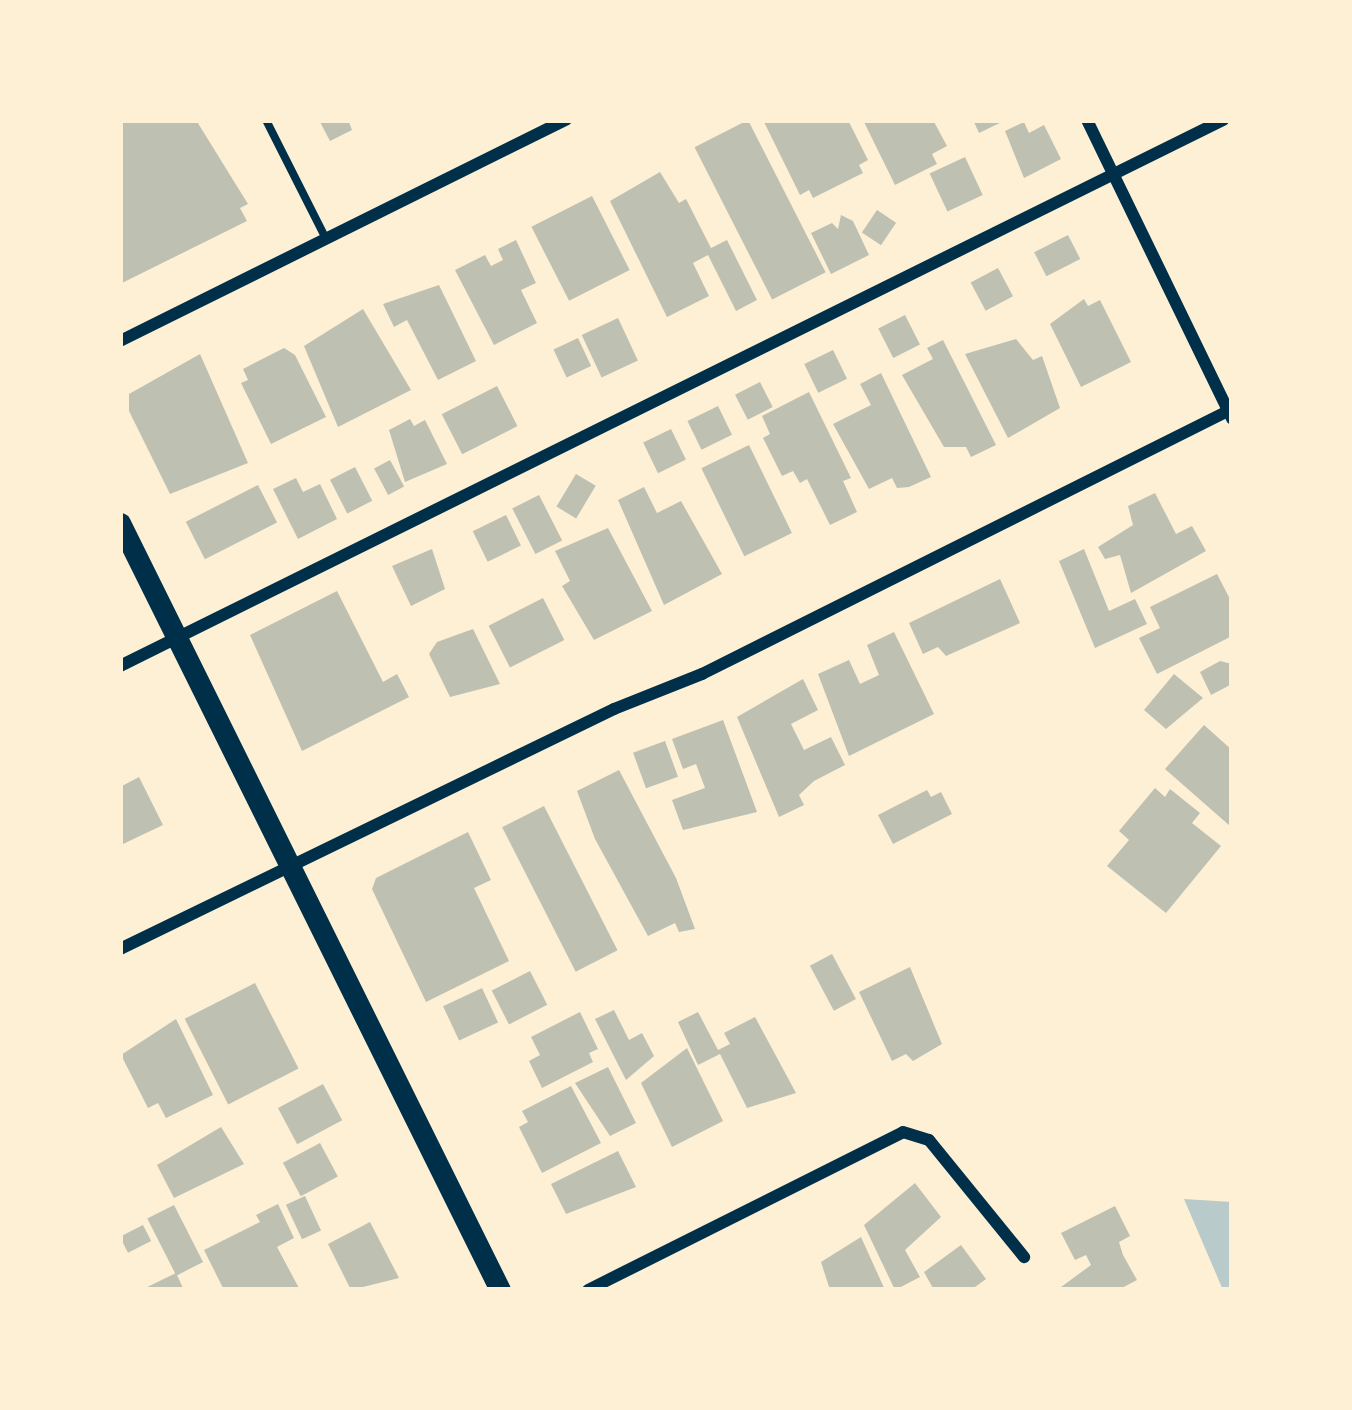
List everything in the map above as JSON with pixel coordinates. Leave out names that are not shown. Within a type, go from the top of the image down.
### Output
[{"type":"main road","points":[[120,523],[500,1290]]},
{"type":"street","points":[[120,341],[566,120]]},
{"type":"street","points":[[120,950],[702,674],[1231,413],[1087,120]]},
{"type":"street","points":[[120,666],[1223,120]]},
{"type":"street","points":[[588,1290],[903,1132],[929,1140],[1024,1257]]},
{"type":"lane","points":[[266,120],[326,239]]},
{"type":"shaded area","points":[[1184,1199],[1232,1202],[1232,1290],[1223,1290]]},
{"type":"building","points":[[120,120],[196,120],[248,204],[240,208],[247,221],[122,283]]},
{"type":"building","points":[[319,120],[348,120],[352,130],[330,141]]},
{"type":"building","points":[[748,120],[826,272],[772,300],[695,147]]},
{"type":"building","points":[[763,120],[848,120],[868,160],[859,165],[863,173],[813,198],[809,190],[800,195]]},
{"type":"building","points":[[863,120],[933,120],[947,146],[932,154],[937,164],[895,185]]},
{"type":"building","points":[[973,120],[1006,120],[979,133]]},
{"type":"building","points":[[1024,122],[1029,133],[1044,125],[1061,159],[1024,178],[1005,131]]},
{"type":"building","points":[[965,157],[983,195],[947,212],[930,173]]},
{"type":"building","points":[[660,172],[679,203],[686,199],[711,248],[727,240],[757,300],[736,311],[708,255],[693,263],[709,296],[667,317],[610,201]]},
{"type":"building","points":[[592,196],[630,270],[569,301],[531,227]]},
{"type":"building","points":[[877,210],[896,223],[881,245],[862,232]]},
{"type":"building","points":[[841,215],[853,221],[869,255],[831,274],[811,233],[832,223],[838,229]]},
{"type":"building","points":[[1068,235],[1080,259],[1046,276],[1034,252]]},
{"type":"building","points":[[516,240],[536,283],[521,290],[537,323],[494,345],[455,270],[485,255],[491,266],[503,260],[498,249]]},
{"type":"building","points":[[998,268],[1013,296],[986,311],[971,283]]},
{"type":"building","points":[[439,285],[476,361],[438,380],[407,320],[394,327],[383,304]]},
{"type":"building","points":[[1084,299],[1088,306],[1100,300],[1131,362],[1081,387],[1050,324]]},
{"type":"building","points":[[363,309],[411,390],[338,427],[304,346]]},
{"type":"building","points":[[905,315],[920,344],[893,358],[878,329]]},
{"type":"building","points":[[618,318],[638,361],[602,378],[582,335]]},
{"type":"building","points":[[578,338],[591,366],[567,378],[554,349]]},
{"type":"building","points":[[1016,339],[1033,360],[1042,356],[1060,408],[1008,438],[965,354]]},
{"type":"building","points":[[943,340],[996,445],[971,457],[966,447],[944,447],[902,375],[933,359],[927,348]]},
{"type":"building","points":[[284,348],[295,355],[326,417],[271,444],[241,383],[248,380],[243,369]]},
{"type":"building","points":[[833,350],[847,379],[818,393],[804,364]]},
{"type":"building","points":[[200,354],[248,463],[170,494],[129,411],[129,394]]},
{"type":"building","points":[[881,373],[931,477],[909,487],[897,488],[892,478],[869,489],[833,424],[871,405],[860,384]]},
{"type":"building","points":[[760,382],[773,407],[748,420],[735,395]]},
{"type":"building","points":[[497,386],[517,426],[462,454],[442,414]]},
{"type":"building","points":[[809,392],[851,478],[843,481],[857,512],[830,525],[807,479],[800,483],[793,471],[782,476],[763,438],[770,434],[762,416]]},
{"type":"building","points":[[718,406],[732,435],[701,450],[687,421]]},
{"type":"building","points":[[410,419],[414,426],[425,420],[447,464],[405,482],[389,430]]},
{"type":"building","points":[[671,429],[686,460],[658,473],[643,443]]},
{"type":"building","points":[[749,445],[792,533],[744,556],[701,468]]},
{"type":"building","points":[[390,460],[404,486],[388,495],[374,468]]},
{"type":"building","points":[[355,467],[372,501],[347,514],[330,480]]},
{"type":"building","points":[[576,474],[596,486],[576,518],[556,507]]},
{"type":"building","points":[[296,478],[303,492],[320,484],[337,519],[298,539],[273,489]]},
{"type":"building","points":[[258,485],[277,522],[205,559],[186,522]]},
{"type":"building","points":[[644,487],[657,513],[681,501],[722,574],[664,605],[618,500]]},
{"type":"building","points":[[1155,493],[1176,534],[1192,526],[1206,551],[1131,593],[1120,555],[1105,559],[1098,547],[1133,525],[1128,506]]},
{"type":"building","points":[[539,495],[562,540],[535,554],[512,509]]},
{"type":"building","points":[[506,515],[521,546],[488,562],[473,531]]},
{"type":"building","points":[[608,528],[652,611],[594,640],[562,586],[570,581],[555,551]]},
{"type":"building","points":[[432,549],[445,589],[411,606],[392,566]]},
{"type":"building","points":[[1084,549],[1109,611],[1135,599],[1147,624],[1095,648],[1059,561]]},
{"type":"building","points":[[1217,574],[1232,603],[1232,636],[1157,674],[1139,638],[1160,628],[1150,607]]},
{"type":"building","points":[[1000,579],[1020,623],[946,656],[938,647],[923,654],[909,623]]},
{"type":"building","points":[[337,591],[383,682],[397,674],[409,697],[302,751],[250,635]]},
{"type":"building","points":[[543,598],[564,640],[510,668],[489,626]]},
{"type":"building","points":[[473,629],[500,684],[450,697],[429,654],[437,642]]},
{"type":"building","points":[[894,632],[934,714],[849,756],[818,674],[849,660],[860,684],[879,675],[867,645]]},
{"type":"building","points":[[1220,661],[1232,664],[1232,684],[1211,695],[1200,672]]},
{"type":"building","points":[[1174,674],[1203,698],[1166,729],[1144,710]]},
{"type":"building","points":[[803,679],[818,710],[791,724],[804,750],[831,737],[845,765],[814,781],[799,795],[804,805],[779,817],[737,717]]},
{"type":"building","points":[[723,720],[757,812],[683,830],[672,800],[705,788],[696,764],[683,769],[672,739]]},
{"type":"building","points":[[1204,725],[1232,750],[1230,826],[1165,769]]},
{"type":"building","points":[[665,741],[678,777],[646,788],[633,753]]},
{"type":"building","points":[[619,770],[676,878],[695,929],[679,932],[675,923],[648,936],[595,839],[577,791]]},
{"type":"building","points":[[139,777],[163,825],[123,844],[120,787]]},
{"type":"building","points":[[1155,788],[1165,797],[1170,789],[1200,813],[1192,823],[1221,846],[1166,913],[1107,866],[1129,840],[1119,831]]},
{"type":"building","points":[[927,790],[931,797],[941,792],[952,814],[893,844],[878,815]]},
{"type":"building","points":[[544,806],[618,950],[576,972],[502,827]]},
{"type":"building","points":[[468,832],[491,880],[474,888],[509,961],[426,1002],[372,889],[376,878]]},
{"type":"building","points":[[832,954],[856,999],[834,1011],[810,966]]},
{"type":"building","points":[[910,967],[942,1044],[913,1061],[906,1054],[892,1061],[859,992]]},
{"type":"building","points":[[530,971],[547,1005],[509,1024],[492,991]]},
{"type":"building","points":[[255,983],[299,1069],[228,1104],[185,1019]]},
{"type":"building","points":[[482,988],[498,1022],[459,1041],[443,1006]]},
{"type":"building","points":[[614,1010],[629,1040],[642,1033],[654,1056],[626,1080],[595,1019]]},
{"type":"building","points":[[580,1012],[598,1049],[589,1053],[593,1062],[542,1088],[529,1061],[540,1055],[531,1037]]},
{"type":"building","points":[[698,1012],[718,1050],[730,1044],[724,1033],[755,1017],[796,1093],[747,1108],[720,1054],[698,1065],[678,1022]]},
{"type":"building","points":[[176,1019],[213,1095],[166,1118],[158,1103],[148,1108],[121,1055]]},
{"type":"building","points":[[687,1048],[723,1121],[672,1147],[641,1083]]},
{"type":"building","points":[[608,1067],[636,1123],[610,1136],[575,1083]]},
{"type":"building","points":[[323,1084],[342,1120],[297,1144],[278,1108]]},
{"type":"building","points":[[571,1086],[601,1143],[542,1173],[519,1127],[528,1122],[522,1111]]},
{"type":"building","points":[[221,1127],[244,1164],[174,1198],[157,1165]]},
{"type":"building","points":[[320,1143],[338,1177],[301,1196],[283,1163]]},
{"type":"building","points":[[618,1151],[636,1187],[566,1214],[551,1184]]},
{"type":"building","points":[[915,1183],[941,1217],[905,1250],[920,1277],[895,1290],[864,1225]]},
{"type":"building","points":[[305,1196],[321,1230],[302,1239],[286,1205]]},
{"type":"building","points":[[278,1204],[294,1238],[277,1247],[300,1290],[224,1290],[204,1250],[260,1222],[256,1215]]},
{"type":"building","points":[[174,1205],[203,1262],[176,1276],[147,1219]]},
{"type":"building","points":[[1115,1206],[1130,1236],[1119,1242],[1137,1280],[1118,1290],[1057,1290],[1091,1265],[1086,1255],[1075,1260],[1061,1233]]},
{"type":"building","points":[[370,1222],[399,1278],[351,1290],[328,1244]]},
{"type":"building","points":[[143,1225],[151,1241],[128,1253],[120,1237]]},
{"type":"building","points":[[861,1237],[885,1290],[830,1290],[821,1262]]},
{"type":"building","points":[[961,1245],[986,1279],[971,1290],[934,1290],[924,1272]]},
{"type":"building","points":[[176,1273],[184,1290],[141,1290]]}]
